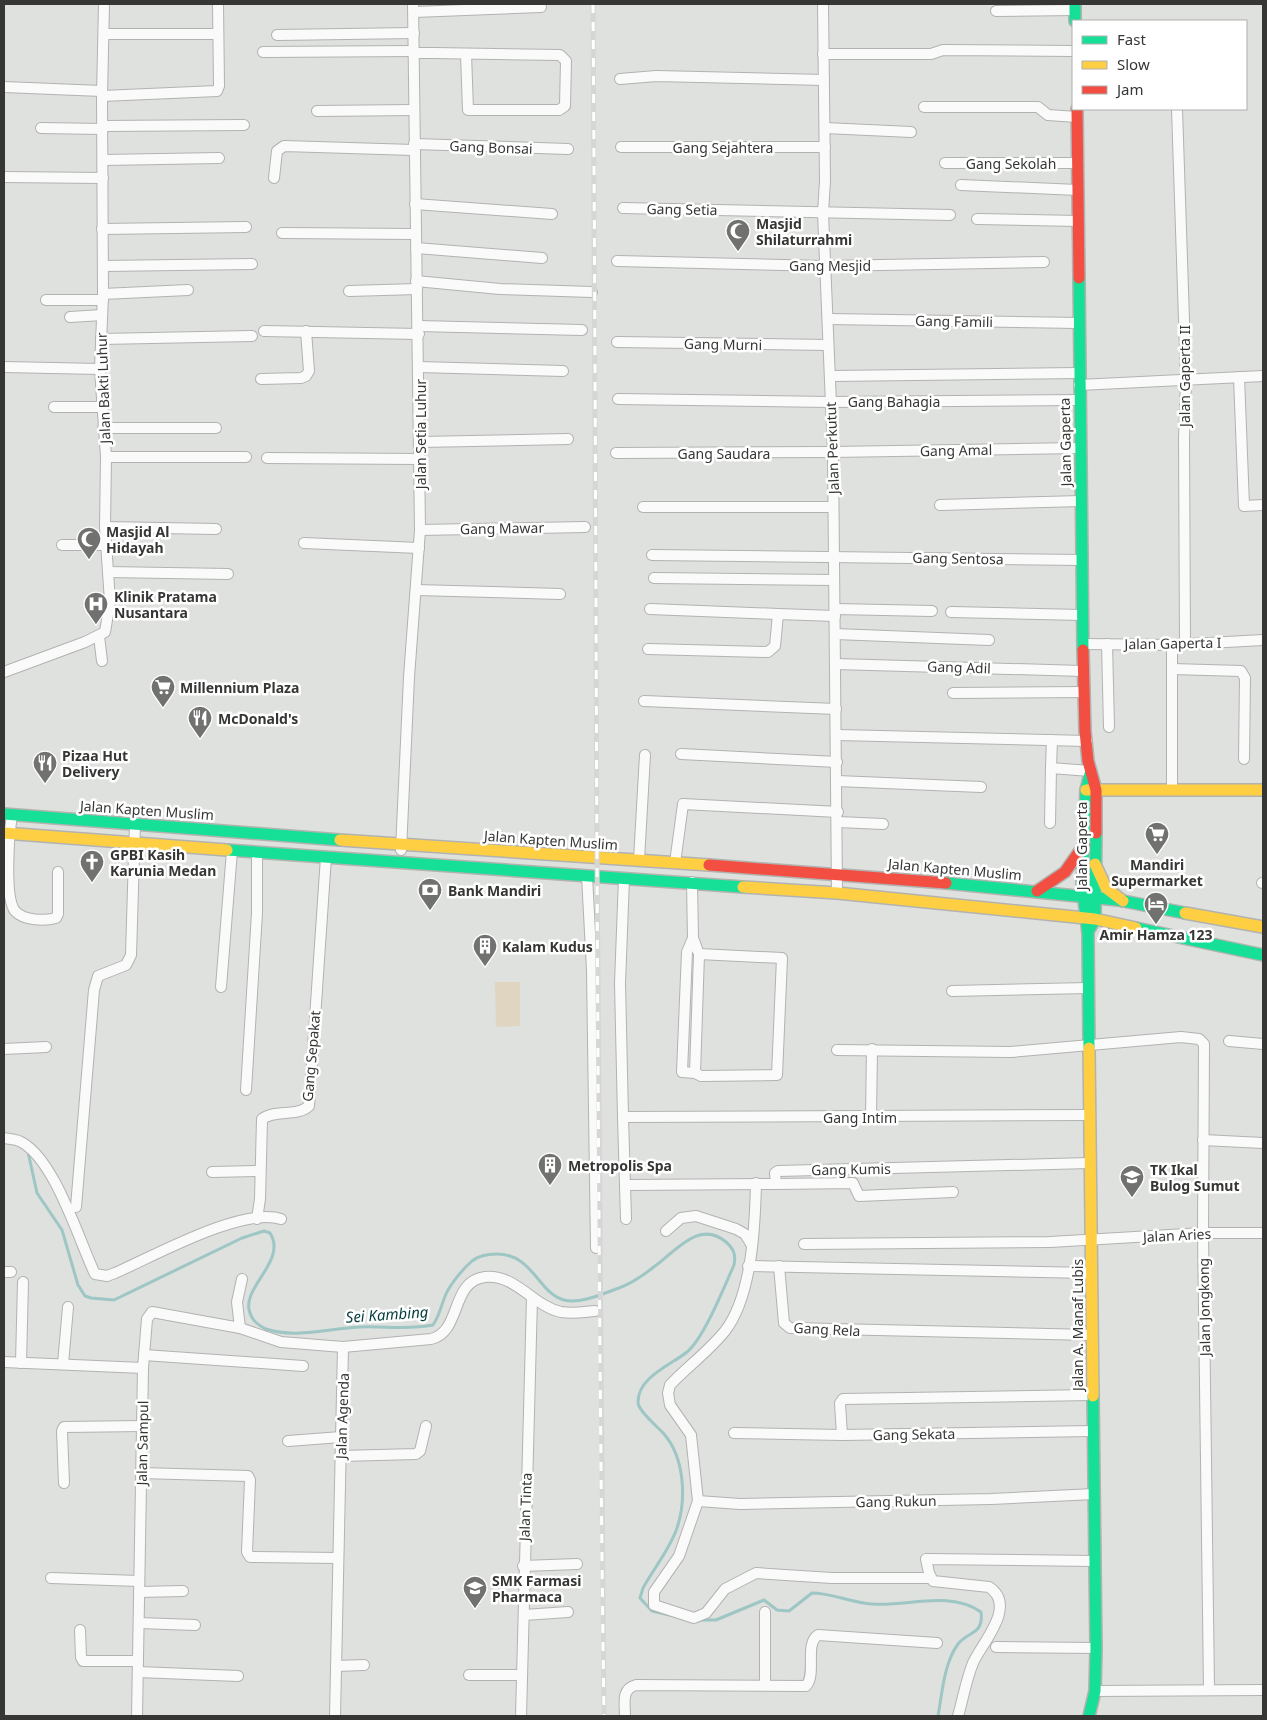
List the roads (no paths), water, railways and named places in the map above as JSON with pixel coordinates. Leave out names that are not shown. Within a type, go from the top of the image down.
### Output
[{"type":"main road","name":"Jalan Gaperta","points":[[1077,113],[1083,671],[1096,898],[1089,918]]},
{"type":"main road","name":"Jalan Gaperta","points":[[1089,918],[1083,896],[1084,845],[1091,790]]},
{"type":"main road","points":[[1091,790],[1263,790]]},
{"type":"main road","name":"Jalan Kapten Muslim","points":[[8,815],[136,823],[402,845],[839,874],[1083,896],[1123,901],[1263,927]]},
{"type":"main road","points":[[6,833],[257,853],[837,892],[1089,918],[1263,955]]},
{"type":"main road","points":[[1037,892],[1066,872],[1084,845]]},
{"type":"main road","points":[[1095,864],[1106,888],[1123,901]]},
{"type":"main road","name":"Jalan A. Manaf Lubis","points":[[1089,918],[1089,1163],[1092,1240],[1091,1335],[1096,1648],[1095,1691],[1089,1716]]},
{"type":"street","name":"Jalan Bakti Luhur","points":[[99,636],[105,632],[108,624],[110,602],[106,527],[106,457],[101,407],[100,369],[103,297],[102,94],[104,4]]},
{"type":"street","points":[[4,87],[102,94],[218,92],[218,4]]},
{"type":"street","name":"Jalan Perkutut","points":[[823,4],[825,147],[823,213],[831,376],[829,402],[833,452],[839,874],[837,892]]},
{"type":"street","points":[[414,8],[541,8]]},
{"type":"street","name":"Jalan Setia Luhur","points":[[400,863],[409,678],[420,530],[419,330],[416,285],[414,147],[414,8]]},
{"type":"street","points":[[996,10],[1075,12]]},
{"type":"street","points":[[278,35],[414,33]]},
{"type":"street","points":[[104,34],[217,34]]},
{"type":"street","points":[[824,54],[931,54],[943,50],[1072,51]]},
{"type":"street","points":[[262,52],[414,52],[562,56],[566,62],[565,106],[559,110],[468,110],[466,54]]},
{"type":"street","points":[[620,79],[656,76],[824,80]]},
{"type":"street","points":[[924,107],[1038,107],[1048,115],[1077,113]]},
{"type":"street","points":[[317,111],[414,110]]},
{"type":"street","name":"Jalan Gaperta II","points":[[1177,110],[1186,380],[1184,438],[1185,644]]},
{"type":"street","points":[[41,128],[244,125]]},
{"type":"street","points":[[824,128],[911,132]]},
{"type":"street","name":"Gang Bonsai","points":[[274,178],[277,151],[284,146],[568,149]]},
{"type":"street","name":"Gang Sejahtera","points":[[621,147],[825,147]]},
{"type":"street","points":[[103,160],[219,158]]},
{"type":"street","name":"Gang Sekolah","points":[[945,163],[1078,163]]},
{"type":"street","points":[[4,177],[103,178]]},
{"type":"street","points":[[961,185],[1078,190]]},
{"type":"street","points":[[415,204],[552,214]]},
{"type":"street","name":"Gang Setia","points":[[623,208],[950,215]]},
{"type":"street","points":[[977,219],[1078,221]]},
{"type":"street","points":[[102,229],[246,227]]},
{"type":"street","points":[[282,233],[416,234]]},
{"type":"street","points":[[416,248],[542,258]]},
{"type":"street","name":"Gang Mesjid","points":[[617,261],[826,266],[1044,262]]},
{"type":"street","points":[[103,266],[252,264]]},
{"type":"street","points":[[349,291],[416,285],[592,292]]},
{"type":"street","points":[[46,300],[188,290]]},
{"type":"street","points":[[70,316],[102,316]]},
{"type":"street","name":"Gang Famili","points":[[829,319],[1078,323]]},
{"type":"street","points":[[264,332],[582,330]]},
{"type":"street","points":[[261,379],[301,378],[306,376],[308,371],[306,331]]},
{"type":"street","points":[[101,338],[252,336]]},
{"type":"street","name":"Gang Murni","points":[[617,342],[828,345]]},
{"type":"street","points":[[4,367],[100,369]]},
{"type":"street","points":[[419,367],[563,371]]},
{"type":"street","points":[[831,376],[1186,380],[1263,376]]},
{"type":"street","points":[[1240,377],[1244,506],[1263,505]]},
{"type":"street","name":"Gang Bahagia","points":[[618,398],[829,402],[1079,400]]},
{"type":"street","points":[[54,407],[101,407]]},
{"type":"street","points":[[103,428],[216,428]]},
{"type":"street","points":[[420,442],[568,439]]},
{"type":"street","name":"Gang Amal","points":[[833,452],[1080,448]]},
{"type":"street","name":"Gang Saudara","points":[[616,453],[833,452]]},
{"type":"street","points":[[106,457],[246,457]]},
{"type":"street","points":[[267,458],[420,459]]},
{"type":"street","points":[[940,504],[1081,501]]},
{"type":"street","points":[[643,507],[834,506]]},
{"type":"street","points":[[106,527],[216,530]]},
{"type":"street","name":"Gang Mawar","points":[[420,530],[584,527]]},
{"type":"street","points":[[304,543],[419,548]]},
{"type":"street","points":[[62,546],[107,545]]},
{"type":"street","name":"Gang Sentosa","points":[[652,555],[1082,560]]},
{"type":"street","points":[[108,572],[228,574]]},
{"type":"street","points":[[654,578],[834,580]]},
{"type":"street","points":[[416,590],[560,594]]},
{"type":"street","points":[[650,609],[778,614],[932,611]]},
{"type":"street","points":[[951,612],[1082,615]]},
{"type":"street","points":[[648,649],[768,652],[775,646],[778,614]]},
{"type":"street","points":[[835,634],[989,640]]},
{"type":"street","points":[[4,672],[99,636],[102,661]]},
{"type":"street","name":"Jalan Gaperta I","points":[[1083,644],[1172,645],[1263,640]]},
{"type":"street","points":[[1107,644],[1109,727]]},
{"type":"street","points":[[1172,645],[1172,789]]},
{"type":"street","name":"Gang Adil","points":[[836,664],[1083,671]]},
{"type":"street","points":[[1172,669],[1241,671],[1245,678],[1244,759]]},
{"type":"street","points":[[953,693],[1084,692]]},
{"type":"street","points":[[644,701],[836,709]]},
{"type":"street","points":[[837,735],[1087,741]]},
{"type":"street","points":[[1050,823],[1052,740]]},
{"type":"street","points":[[680,754],[837,762]]},
{"type":"street","points":[[639,860],[645,755]]},
{"type":"street","points":[[1051,768],[1090,772]]},
{"type":"street","points":[[837,781],[981,787]]},
{"type":"street","points":[[675,863],[683,804],[838,817],[882,824]]},
{"type":"street","points":[[8,815],[6,833],[7,904],[27,918],[56,918],[58,914],[58,872]]},
{"type":"street","points":[[76,1206],[94,990],[98,976],[126,965],[131,955],[136,823]]},
{"type":"street","points":[[221,987],[232,851]]},
{"type":"street","points":[[246,1090],[257,913],[257,853]]},
{"type":"street","name":"Gang Sepakat","points":[[257,1219],[262,1119],[275,1114],[301,1110],[309,1106],[326,857]]},
{"type":"street","points":[[587,876],[592,970],[596,1248]]},
{"type":"street","points":[[624,878],[620,983],[627,1117],[626,1219]]},
{"type":"street","points":[[692,882],[693,938],[699,954],[695,1073]]},
{"type":"street","points":[[693,938],[687,952],[682,1072],[695,1073],[701,1076],[777,1075],[782,960],[776,956],[699,954]]},
{"type":"street","points":[[685,988],[698,988]]},
{"type":"street","points":[[952,991],[1089,988]]},
{"type":"street","points":[[684,1023],[697,1024]]},
{"type":"street","name":"Jalan Jongkong","points":[[1089,1046],[1181,1037],[1199,1039],[1206,1048],[1203,1140],[1203,1233],[1209,1688]]},
{"type":"street","points":[[1229,1041],[1263,1044]]},
{"type":"street","points":[[837,1050],[872,1049],[966,1053],[1011,1052],[1089,1046]]},
{"type":"street","points":[[4,1049],[46,1047]]},
{"type":"street","points":[[682,1047],[696,1048]]},
{"type":"street","points":[[871,1117],[872,1049]]},
{"type":"street","name":"Gang Intim","points":[[627,1117],[1089,1115]]},
{"type":"street","points":[[4,1138],[19,1141],[32,1150],[48,1172],[67,1204],[95,1274],[101,1276],[115,1273],[227,1224],[275,1217],[281,1219]]},
{"type":"street","points":[[1203,1140],[1263,1143]]},
{"type":"street","name":"Gang Kumis","points":[[776,1184],[775,1172],[778,1170],[1089,1163]]},
{"type":"street","points":[[212,1172],[260,1171]]},
{"type":"street","points":[[625,1185],[853,1183],[859,1196],[953,1192]]},
{"type":"street","points":[[756,1184],[755,1214],[745,1289],[738,1310],[724,1332],[670,1385],[668,1393],[670,1405],[692,1435],[698,1501],[679,1556],[654,1592],[654,1605],[687,1618],[694,1618],[706,1613],[725,1589],[756,1573],[832,1578],[931,1578]]},
{"type":"street","points":[[666,1231],[681,1218],[696,1216],[736,1228],[744,1234],[751,1244]]},
{"type":"street","name":"Jalan Aries","points":[[804,1244],[1050,1242],[1203,1233],[1263,1232]]},
{"type":"street","points":[[748,1266],[1091,1273]]},
{"type":"street","name":"Gang Rela","points":[[779,1266],[784,1323],[790,1328],[1091,1335]]},
{"type":"street","points":[[242,1279],[237,1302],[240,1328],[281,1342],[343,1346],[438,1337],[445,1331],[464,1287],[472,1281],[484,1277],[499,1277],[508,1280],[532,1298],[559,1312],[575,1314],[595,1311]]},
{"type":"street","points":[[20,1363],[23,1282]]},
{"type":"street","name":"Jalan Tinta","points":[[521,1716],[524,1615],[523,1566],[532,1298]]},
{"type":"street","points":[[63,1364],[68,1306]]},
{"type":"street","name":"Jalan Sampul","points":[[137,1716],[143,1368],[147,1319],[152,1312],[240,1328]]},
{"type":"street","name":"Jalan Agenda","points":[[334,1716],[343,1346]]},
{"type":"street","points":[[144,1354],[303,1366]]},
{"type":"street","points":[[4,1362],[143,1368]]},
{"type":"street","points":[[842,1435],[840,1403],[843,1399],[1092,1395]]},
{"type":"street","points":[[64,1482],[62,1431],[64,1427],[143,1426]]},
{"type":"street","points":[[340,1456],[416,1454],[420,1451],[426,1426]]},
{"type":"street","name":"Gang Sekata","points":[[734,1433],[842,1435],[1093,1431]]},
{"type":"street","points":[[288,1441],[341,1438]]},
{"type":"street","points":[[141,1473],[248,1476],[250,1480],[247,1552],[250,1557],[338,1558]]},
{"type":"street","name":"Gang Rukun","points":[[698,1501],[740,1504],[981,1500],[1094,1494]]},
{"type":"street","points":[[958,1716],[973,1662],[995,1625],[998,1599],[995,1592],[989,1587],[936,1582],[931,1578],[926,1560],[1094,1560]]},
{"type":"street","points":[[523,1566],[576,1564]]},
{"type":"street","points":[[51,1578],[140,1581]]},
{"type":"street","points":[[139,1592],[183,1591]]},
{"type":"street","points":[[524,1615],[568,1612]]},
{"type":"street","points":[[765,1612],[765,1685]]},
{"type":"street","points":[[139,1623],[195,1624]]},
{"type":"street","points":[[80,1630],[80,1657],[83,1661],[138,1661]]},
{"type":"street","points":[[624,1716],[624,1693],[630,1686],[636,1685],[765,1685],[803,1687],[809,1684],[813,1642],[818,1635],[937,1643]]},
{"type":"street","points":[[996,1647],[1096,1648]]},
{"type":"street","points":[[336,1666],[364,1665]]},
{"type":"street","points":[[138,1672],[238,1676]]},
{"type":"street","points":[[469,1675],[522,1675]]},
{"type":"street","points":[[1095,1691],[1209,1688],[1263,1690]]},
{"type":"waterway","name":"Sei Kambing","points":[[28,1152],[37,1193],[62,1230],[78,1285],[85,1296],[114,1300],[242,1238],[264,1231],[270,1233],[274,1243],[273,1254],[251,1294],[250,1313],[261,1326],[277,1332],[301,1333],[361,1327],[406,1328],[433,1325],[446,1294],[454,1281],[472,1261],[487,1255],[497,1254],[519,1260],[555,1296],[564,1300],[577,1301],[619,1288],[633,1281],[679,1246],[697,1236],[706,1234],[716,1236],[726,1242],[734,1252],[734,1265],[707,1324],[687,1352],[656,1372],[643,1385],[639,1393],[639,1406],[671,1443],[676,1454],[680,1466],[683,1491],[680,1516],[674,1536],[643,1588],[640,1598],[652,1611],[674,1616]]},
{"type":"waterway","name":"Sei Kambing","points":[[700,1620],[716,1620],[764,1600],[777,1610],[789,1611],[812,1593],[872,1604],[942,1601],[969,1605],[981,1612],[980,1625],[978,1629],[962,1640],[953,1652],[944,1679],[938,1716]]},
{"type":"railway","points":[[593,4],[598,1074],[604,1716]]},
{"type":"place","name":"Masjid Shilaturrahmi","points":[[738,252]]},
{"type":"place","name":"Masjid Al Hidayah","points":[[89,560]]},
{"type":"place","name":"Klinik Pratama Nusantara","points":[[96,625]]},
{"type":"place","name":"Millennium Plaza","points":[[163,708]]},
{"type":"place","name":"McDonald's","points":[[200,739]]},
{"type":"place","name":"Pizaa Hut Delivery","points":[[45,784]]},
{"type":"place","name":"Mandiri Supermarket","points":[[1157,855]]},
{"type":"place","name":"GPBI Kasih Karunia Medan","points":[[92,883]]},
{"type":"place","name":"Bank Mandiri","points":[[430,911]]},
{"type":"place","name":"Amir Hamza 123","points":[[1156,925]]},
{"type":"place","name":"Kalam Kudus","points":[[485,967]]},
{"type":"place","name":"Metropolis Spa","points":[[550,1186]]},
{"type":"place","name":"TK Ikal Bulog Sumut","points":[[1132,1198]]},
{"type":"place","name":"SMK Farmasi Pharmaca","points":[[475,1609]]}]
